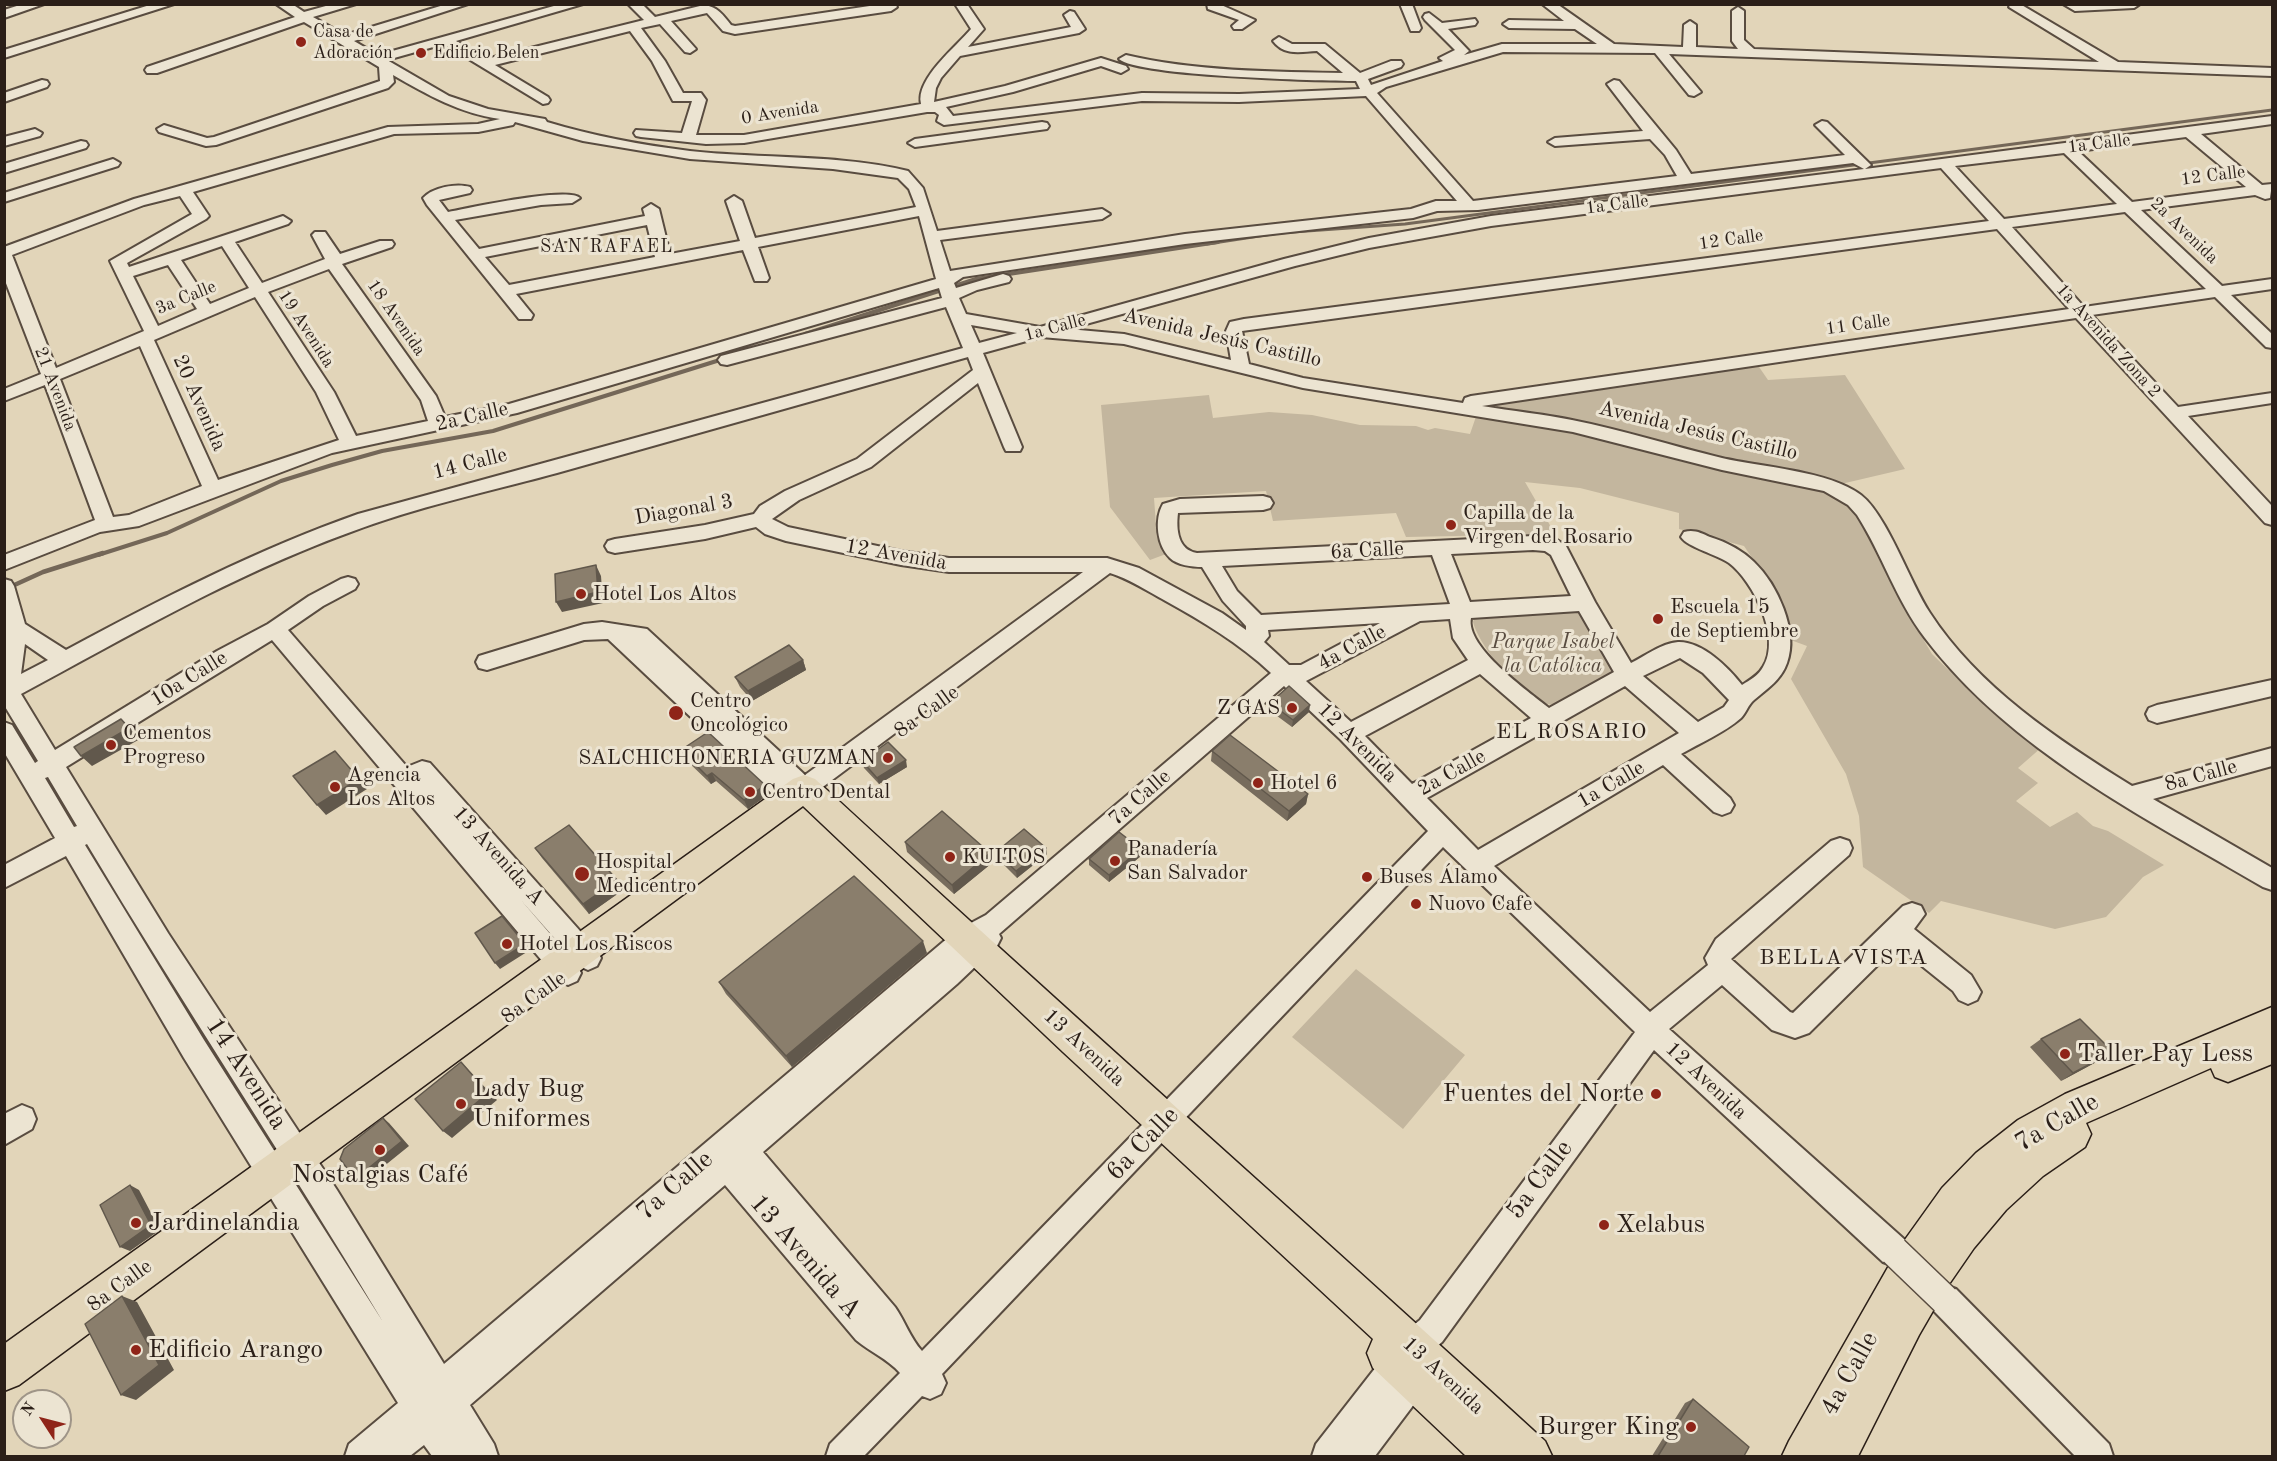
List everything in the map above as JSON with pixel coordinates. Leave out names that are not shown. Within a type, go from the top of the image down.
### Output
[{"type":"main road","name":"13 Avenida","points":[[802,797],[972,944],[1256,1227],[1417,1356],[1530,1456]]},
{"type":"main road","name":"8a Calle","points":[[4,1386],[290,1170],[802,797]]},
{"type":"main road","name":"7a Calle","points":[[1918,1299],[1926,1243],[1964,1190],[2018,1143],[2059,1118],[2108,1093],[2272,1024]]},
{"type":"main road","name":"7a Calle","points":[[1918,1299],[1941,1260],[1971,1220],[2028,1162],[2096,1120],[2272,1047]]},
{"type":"main road","name":"8a Calle","points":[[4,1370],[290,1170]]},
{"type":"main road","name":"4a Calle","points":[[1804,1456],[1918,1299]]},
{"type":"main road","name":"4a Calle","points":[[1835,1456],[1918,1299]]},
{"type":"main road","name":"13 Avenida","points":[[1417,1356],[1497,1456]]},
{"type":"street","points":[[4,14],[38,4]]},
{"type":"street","points":[[4,54],[168,4]]},
{"type":"street","name":"0 Avenida","points":[[282,4],[459,106],[583,137],[690,155],[894,171],[903,174],[916,188]]},
{"type":"street","points":[[152,70],[303,17],[350,4]]},
{"type":"street","points":[[343,40],[462,4]]},
{"type":"street","points":[[165,129],[208,142],[216,141],[383,85],[387,81],[381,63],[446,40],[577,4]]},
{"type":"street","points":[[944,121],[946,115],[944,112],[929,107],[926,101],[929,90],[955,52],[978,29],[961,4]]},
{"type":"street","points":[[1230,12],[1252,4]]},
{"type":"street","points":[[1406,4],[1409,18],[1415,28]]},
{"type":"street","points":[[1548,4],[1611,48]]},
{"type":"street","points":[[2068,4],[2075,7],[2134,4]]},
{"type":"street","points":[[1212,6],[1249,20],[1238,26]]},
{"type":"street","points":[[483,64],[633,27],[648,13],[708,9],[730,30],[891,7]]},
{"type":"street","points":[[2015,7],[2119,68]]},
{"type":"street","points":[[1738,11],[1738,41],[1750,53]]},
{"type":"street","points":[[648,13],[690,49]]},
{"type":"street","points":[[955,52],[973,51],[1079,29],[1070,15]]},
{"type":"street","points":[[1429,56],[1448,57],[1463,51],[1437,21],[1470,22]]},
{"type":"street","points":[[1509,24],[1576,25]]},
{"type":"street","points":[[1689,51],[1690,25]]},
{"type":"street","points":[[633,27],[655,55],[679,99],[696,96],[699,100],[688,138]]},
{"type":"street","points":[[1041,36],[1052,50]]},
{"type":"street","points":[[446,40],[543,100]]},
{"type":"street","points":[[1279,41],[1284,48],[1321,47],[1353,75],[1360,77],[1409,60]]},
{"type":"street","points":[[1013,447],[949,291],[925,210],[916,188],[917,178],[911,149],[928,130],[944,121],[1142,97],[1239,98],[1369,92],[1381,84],[1495,49],[1611,48],[2272,72]]},
{"type":"street","points":[[1659,50],[1694,92]]},
{"type":"street","name":"0 Avenida","points":[[522,120],[726,140],[765,137],[929,107],[1008,89],[1101,62],[1166,68],[1360,77]]},
{"type":"street","points":[[1360,77],[1369,92],[1469,205]]},
{"type":"street","points":[[4,98],[42,84]]},
{"type":"street","points":[[1614,84],[1673,155],[1686,178]]},
{"type":"street","points":[[4,254],[98,216],[397,129],[478,128],[522,120]]},
{"type":"street","name":"1a Calle","points":[[973,350],[1267,268],[1369,243],[1491,221],[2272,120]]},
{"type":"street","points":[[915,143],[1056,124]]},
{"type":"street","points":[[949,291],[959,273],[1196,238],[1413,213],[1436,206],[1469,205],[1686,178],[1713,177],[1769,167],[1862,162],[1822,125]]},
{"type":"street","points":[[2190,132],[2266,189],[2272,202]]},
{"type":"street","points":[[4,142],[34,133]]},
{"type":"street","points":[[1555,142],[1654,134]]},
{"type":"street","points":[[4,170],[81,146]]},
{"type":"street","name":"2a Avenida","points":[[2067,148],[2272,343]]},
{"type":"street","points":[[4,198],[113,163]]},
{"type":"street","name":"1a Avenida Zona 2","points":[[1944,163],[2272,518]]},
{"type":"street","name":"12 Calle","points":[[1241,367],[1234,331],[1236,326],[1244,324],[2266,189]]},
{"type":"street","points":[[184,190],[201,216],[119,260],[118,263],[124,274],[283,221]]},
{"type":"street","points":[[465,190],[441,193],[431,198],[432,202],[525,315]]},
{"type":"street","points":[[445,217],[541,200],[572,198]]},
{"type":"street","points":[[734,201],[761,278]]},
{"type":"street","points":[[506,291],[925,210]]},
{"type":"street","points":[[475,254],[652,214],[664,261]]},
{"type":"street","points":[[931,236],[1102,214]]},
{"type":"street","name":"18 Avenida","points":[[320,236],[333,256],[334,262],[430,400],[438,425]]},
{"type":"street","points":[[696,369],[949,291],[1022,276],[1265,241],[1362,237],[1369,243]]},
{"type":"street","name":"19 Avenida","points":[[226,240],[325,392],[339,417],[349,442]]},
{"type":"street","name":"3a Calle","points":[[4,396],[257,290],[386,244]]},
{"type":"street","name":"21 Avenida","points":[[4,254],[106,524]]},
{"type":"street","points":[[172,258],[206,311]]},
{"type":"street","name":"20 Avenida","points":[[124,274],[213,489]]},
{"type":"street","name":"11 Calle","points":[[1449,405],[2272,284]]},
{"type":"street","name":"2a Calle","points":[[4,563],[106,524],[132,521],[213,489],[349,442],[438,425],[582,389],[949,291]]},
{"type":"street","name":"Avenida Jesús Castillo","points":[[960,318],[1042,332],[1124,339],[1310,384],[1573,426],[1722,464],[1813,482],[1843,493],[1855,500],[1871,520],[1918,611],[1962,668],[2031,730],[2130,796],[2272,880]]},
{"type":"street","name":"14 Calle","points":[[6,692],[227,576],[358,521],[448,494],[523,476],[973,350]]},
{"type":"street","points":[[761,519],[765,512],[779,502],[864,464],[982,371]]},
{"type":"street","points":[[2173,413],[2272,398]]},
{"type":"street","name":"6a Calle","points":[[1263,503],[1180,506],[1170,509],[1167,516],[1173,548],[1180,555],[1197,560],[1208,560],[1533,543],[1554,547],[1562,555],[1585,603]]},
{"type":"street","name":"Diagonal 3","points":[[615,546],[705,532],[761,519]]},
{"type":"street","name":"12 Avenida","points":[[761,519],[769,528],[786,534],[922,562],[970,567],[1071,563],[1115,567],[1215,618],[1260,650],[1285,673],[1411,796],[1476,864],[1652,1031],[1894,1251],[1918,1299],[2097,1456]]},
{"type":"street","name":"1a Calle","points":[[1476,864],[1732,713],[1740,700],[1768,677],[1777,658],[1779,634],[1765,588],[1753,571],[1735,556],[1691,537]]},
{"type":"street","points":[[1439,548],[1462,609],[1458,617],[1459,630],[1481,663],[1547,719]]},
{"type":"street","points":[[1208,560],[1230,596],[1256,623],[1260,650]]},
{"type":"street","name":"8a Calle","points":[[802,797],[1115,567]]},
{"type":"street","name":"10a Calle","points":[[42,770],[225,657],[275,629],[309,605],[348,584]]},
{"type":"street","points":[[4,586],[16,629],[6,692]]},
{"type":"street","points":[[1256,623],[1585,603],[1627,675],[1696,734]]},
{"type":"street","name":"4a Calle","points":[[1285,673],[1304,673],[1416,613]]},
{"type":"street","points":[[16,629],[30,636],[46,651],[69,659]]},
{"type":"street","name":"13 Avenida A","points":[[275,629],[403,780],[575,962]]},
{"type":"street","points":[[487,662],[570,635],[602,630],[615,633]]},
{"type":"street","name":"13 Avenida","points":[[615,633],[802,797]]},
{"type":"street","name":"13 Avenida","points":[[615,633],[642,636],[802,797]]},
{"type":"street","name":"2a Calle","points":[[1411,796],[1668,653],[1685,650],[1696,656],[1735,690],[1740,700]]},
{"type":"street","points":[[1348,734],[1481,663]]},
{"type":"street","name":"7a Calle","points":[[361,1456],[434,1404],[1285,673]]},
{"type":"street","points":[[2157,714],[2272,688]]},
{"type":"street","name":"14 Avenida","points":[[6,692],[42,770],[78,830],[194,1049],[290,1170],[434,1404],[482,1456]]},
{"type":"street","name":"14 Avenida","points":[[4,731],[42,770]]},
{"type":"street","points":[[1665,753],[1722,805]]},
{"type":"street","name":"8a Calle","points":[[2130,796],[2272,757]]},
{"type":"street","points":[[4,865],[78,830]]},
{"type":"street","points":[[4,878],[78,830]]},
{"type":"street","name":"6a Calle","points":[[842,1456],[918,1370],[1162,1132],[1448,834]]},
{"type":"street","points":[[1840,848],[1725,947],[1718,958],[1722,969],[1781,1021],[1795,1026],[1800,1024],[1904,922],[1968,992]]},
{"type":"street","name":"5a Calle","points":[[1355,1456],[1417,1356],[1652,1031],[1665,1015],[1722,969]]},
{"type":"street","name":"13 Avenida A","points":[[730,1152],[867,1329],[918,1370]]},
{"type":"street","name":"5a Calle","points":[[1329,1456],[1417,1356]]},
{"type":"street","name":"6a Calle","points":[[861,1456],[918,1370]]},
{"type":"street","name":"7a Calle","points":[[386,1456],[434,1404]]},
{"type":"street","name":"14 Avenida","points":[[434,1404],[450,1456]]},
{"type":"green space","points":[[1757,364],[1768,380],[1845,375],[1905,469],[1841,484],[1848,503],[1871,537],[1894,590],[1932,654],[1998,718],[2042,747],[2018,768],[2038,783],[2016,801],[2050,827],[2077,812],[2093,826],[2108,831],[2164,865],[2143,877],[2106,917],[2055,929],[1941,901],[1929,913],[1863,867],[1859,816],[1846,774],[1791,679],[1807,646],[1788,639],[1775,592],[1744,546],[1679,529],[1679,513],[1580,488],[1525,482],[1555,534],[1406,537],[1396,513],[1273,521],[1266,491],[1154,498],[1156,525],[1166,554],[1150,560],[1110,507],[1101,405],[1209,395],[1213,418],[1269,412],[1312,415],[1360,425],[1416,426],[1428,430],[1435,428],[1470,434],[1480,405]]},
{"type":"green space","name":"Parque Isabel la Católica","points":[[1575,611],[1587,619],[1615,671],[1613,676],[1593,688],[1555,705],[1543,703],[1531,696],[1506,674],[1485,646],[1473,622],[1475,617]]},
{"type":"green space","points":[[1356,969],[1465,1055],[1403,1129],[1292,1037]]},
{"type":"building","points":[[596,565],[598,592],[556,602],[555,574]]},
{"type":"building","points":[[789,645],[803,660],[748,691],[735,677]]},
{"type":"building","name":"Z GAS","points":[[1289,686],[1310,705],[1293,720],[1270,703]]},
{"type":"building","points":[[121,719],[129,728],[81,756],[74,747]]},
{"type":"building","points":[[708,732],[765,785],[744,800],[712,773],[707,776],[681,750]]},
{"type":"building","points":[[1230,735],[1308,794],[1289,811],[1212,751]]},
{"type":"building","name":"SALCHICHONERIA GUZMAN","points":[[888,742],[906,760],[877,778],[862,761]]},
{"type":"building","name":"Agencia Los Altos","points":[[335,751],[359,779],[317,805],[293,776]]},
{"type":"building","name":"KUITOS","points":[[942,811],[990,853],[952,885],[905,842]]},
{"type":"building","name":"Hospital Medicentro","points":[[569,825],[617,880],[583,904],[535,848]]},
{"type":"building","points":[[1024,829],[1046,848],[1016,871],[996,852]]},
{"type":"building","name":"Panadería San Salvador","points":[[1119,832],[1141,849],[1109,875],[1089,859]]},
{"type":"building","points":[[854,876],[923,941],[786,1056],[719,982]]},
{"type":"building","name":"Hotel Los Riscos","points":[[502,916],[525,944],[495,963],[475,933]]},
{"type":"building","name":"Taller Pay Less","points":[[2080,1019],[2113,1052],[2073,1073],[2041,1039]]},
{"type":"building","name":"Lady Bug Uniformes","points":[[461,1062],[488,1093],[443,1131],[415,1099]]},
{"type":"building","name":"Nostalgias Café","points":[[383,1118],[402,1141],[355,1179],[340,1159],[344,1149]]},
{"type":"building","points":[[130,1185],[151,1225],[120,1247],[100,1205]]},
{"type":"building","name":"Edificio Arango","points":[[122,1296],[159,1365],[121,1395],[85,1324]]},
{"type":"building","name":"Burger King","points":[[1693,1399],[1749,1447],[1744,1456],[1658,1456]]},
{"type":"waterway","points":[[1207,244],[1279,233],[1405,224],[2272,110]]},
{"type":"waterway","points":[[805,334],[976,279],[1218,242]]},
{"type":"waterway","points":[[98,555],[167,533],[281,481],[332,465],[382,451],[493,431],[723,359]]},
{"type":"waterway","points":[[10,587],[43,572],[103,553]]},
{"type":"place","name":"Casa de Adoración","points":[[301,42]]},
{"type":"place","name":"Edificio Belen","points":[[421,53]]},
{"type":"place","name":"Capilla de la Virgen del Rosario","points":[[1451,525]]},
{"type":"place","name":"Hotel Los Altos","points":[[581,594]]},
{"type":"place","name":"Escuela 15 de Septiembre","points":[[1658,619]]},
{"type":"place","name":"Z GAS","points":[[1292,708]]},
{"type":"place","name":"Centro Oncológico","points":[[676,713]]},
{"type":"place","name":"Cementos Progreso","points":[[111,745]]},
{"type":"place","name":"SALCHICHONERIA GUZMAN","points":[[888,758]]},
{"type":"place","name":"Hotel 6","points":[[1258,783]]},
{"type":"place","name":"Agencia Los Altos","points":[[335,787]]},
{"type":"place","name":"Centro Dental","points":[[750,792]]},
{"type":"place","name":"KUITOS","points":[[950,857]]},
{"type":"place","name":"Panadería San Salvador","points":[[1115,861]]},
{"type":"place","name":"Hospital Medicentro","points":[[582,874]]},
{"type":"place","name":"Buses Álamo","points":[[1367,877]]},
{"type":"place","name":"Nuovo Cafe","points":[[1416,904]]},
{"type":"place","name":"Hotel Los Riscos","points":[[507,944]]},
{"type":"place","name":"Taller Pay Less","points":[[2065,1054]]},
{"type":"place","name":"Fuentes del Norte","points":[[1656,1094]]},
{"type":"place","name":"Lady Bug Uniformes","points":[[461,1104]]},
{"type":"place","name":"Nostalgias Café","points":[[380,1150]]},
{"type":"place","name":"Jardinelandia","points":[[136,1223]]},
{"type":"place","name":"Xelabus","points":[[1604,1225]]},
{"type":"place","name":"Edificio Arango","points":[[136,1350]]},
{"type":"place","name":"Burger King","points":[[1691,1427]]},
{"type":"district","name":"SAN RAFAEL","points":[[607,247]]},
{"type":"district","name":"EL ROSARIO","points":[[1572,732]]},
{"type":"district","name":"BELLA VISTA","points":[[1844,958]]}]
